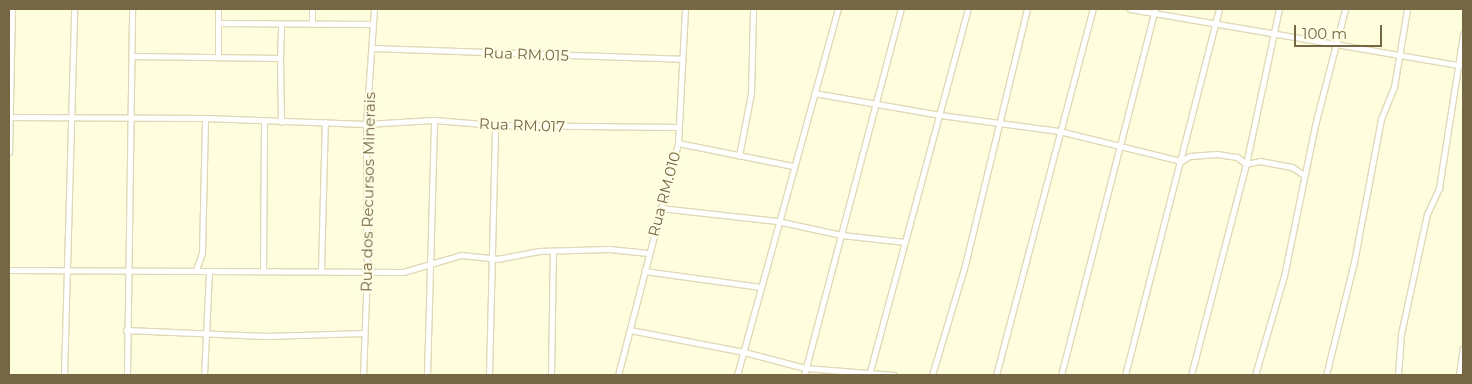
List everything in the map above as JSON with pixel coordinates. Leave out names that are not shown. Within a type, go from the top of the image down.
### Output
[{"type":"street","points":[[9,152],[12,9]]},
{"type":"street","points":[[64,375],[73,118],[74,9]]},
{"type":"street","points":[[127,375],[126,330],[133,118],[132,9]]},
{"type":"street","points":[[218,9],[218,58]]},
{"type":"street","points":[[312,9],[312,24]]},
{"type":"street","name":"Rua dos Recursos Minerais","points":[[363,375],[367,272],[366,124],[374,9]]},
{"type":"street","name":"Rua RM.010","points":[[618,375],[648,253],[678,144],[680,59],[685,9]]},
{"type":"street","points":[[739,156],[751,93],[753,9]]},
{"type":"street","points":[[737,375],[777,221],[838,9]]},
{"type":"street","points":[[804,375],[842,235],[874,105],[901,9]]},
{"type":"street","points":[[870,373],[968,9]]},
{"type":"street","points":[[932,375],[965,265],[997,123],[1026,9]]},
{"type":"street","points":[[996,375],[1059,131],[1093,9]]},
{"type":"street","points":[[1130,9],[1216,21],[1460,65]]},
{"type":"street","points":[[1125,375],[1219,9]]},
{"type":"street","points":[[1192,375],[1246,164],[1279,9]]},
{"type":"street","points":[[1255,375],[1284,276],[1304,175],[1345,9]]},
{"type":"street","points":[[1326,375],[1354,262],[1381,118],[1394,87],[1408,9]]},
{"type":"street","points":[[1061,375],[1155,11]]},
{"type":"street","points":[[218,23],[373,24]]},
{"type":"street","points":[[281,24],[281,122]]},
{"type":"street","points":[[1398,375],[1401,334],[1427,214],[1439,188],[1460,65],[1463,34]]},
{"type":"street","name":"Rua RM.015","points":[[372,48],[680,59]]},
{"type":"street","points":[[132,56],[280,58]]},
{"type":"street","points":[[814,93],[874,105],[1059,131],[1122,144],[1181,161],[1190,156],[1217,154],[1237,157],[1246,164],[1260,161],[1292,167],[1304,175]]},
{"type":"street","name":"Rua RM.017","points":[[9,117],[205,118],[264,122],[366,124],[434,120],[495,125],[678,127]]},
{"type":"street","points":[[196,270],[202,253],[205,118]]},
{"type":"street","points":[[427,375],[434,120]]},
{"type":"street","points":[[263,270],[264,122]]},
{"type":"street","points":[[321,270],[325,122]]},
{"type":"street","points":[[489,375],[490,259],[495,125]]},
{"type":"street","points":[[678,144],[793,166]]},
{"type":"street","points":[[660,208],[777,221],[842,235],[905,242]]},
{"type":"street","points":[[9,270],[68,272],[128,270],[403,272],[461,255],[490,259],[554,251],[609,249],[648,253]]},
{"type":"street","points":[[551,375],[554,251]]},
{"type":"street","points":[[204,375],[209,271]]},
{"type":"street","points":[[644,271],[761,287]]},
{"type":"street","points":[[126,330],[266,336],[364,333]]},
{"type":"street","points":[[630,330],[744,352],[806,368],[894,375]]},
{"type":"street","points":[[1460,375],[1463,348]]}]
